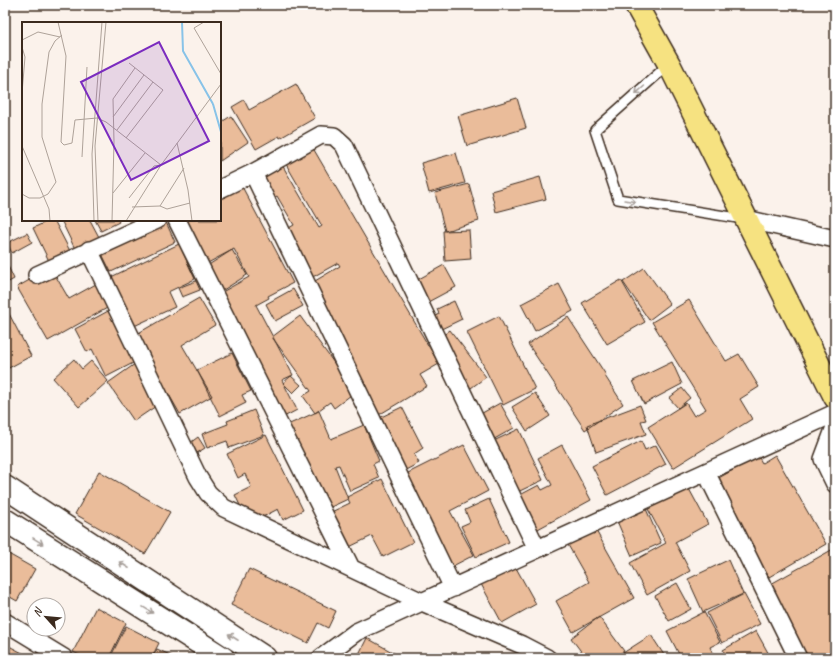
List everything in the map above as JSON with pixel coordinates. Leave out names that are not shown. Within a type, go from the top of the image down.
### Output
[{"type":"main road","points":[[636,5],[669,64],[835,397]]},
{"type":"main road","points":[[5,487],[265,658]]},
{"type":"main road","points":[[5,520],[223,658]]},
{"type":"street","points":[[221,189],[253,173],[321,134],[334,136],[344,146],[537,549]]},
{"type":"street","points":[[253,173],[453,588]]},
{"type":"street","points":[[746,219],[835,239]]},
{"type":"street","points":[[37,275],[155,221]]},
{"type":"street","points":[[178,221],[351,568]]},
{"type":"street","points":[[89,250],[198,477],[208,493],[224,508],[422,602],[522,645],[547,658]]},
{"type":"street","points":[[321,658],[356,632],[835,413]]},
{"type":"street","points":[[835,427],[823,459],[835,484]]},
{"type":"street","points":[[706,472],[798,658]]},
{"type":"street","points":[[5,622],[64,658]]},
{"type":"lane","points":[[669,64],[595,130],[618,199],[746,219]]},
{"type":"building","points":[[296,84],[315,118],[280,138],[279,136],[256,149],[232,107],[244,100],[249,110]]},
{"type":"building","points":[[517,98],[526,128],[467,146],[458,116]]},
{"type":"building","points":[[231,116],[248,142],[221,160],[221,122]]},
{"type":"building","points":[[310,143],[439,364],[420,375],[427,386],[377,416],[305,287],[340,266],[338,263],[309,279],[282,232],[294,225],[277,196],[273,198],[260,175],[281,163],[319,228],[322,226],[283,159]]},
{"type":"building","points":[[456,153],[465,183],[429,193],[421,163]]},
{"type":"building","points":[[237,177],[293,283],[268,296],[269,298],[256,305],[293,375],[282,380],[297,410],[280,419],[215,296],[249,277],[234,249],[204,265],[181,221],[221,221],[221,185]]},
{"type":"building","points":[[540,177],[546,199],[496,212],[491,191]]},
{"type":"building","points":[[469,184],[479,221],[445,231],[435,193]]},
{"type":"building","points":[[48,221],[55,221],[70,251],[49,261],[33,228]]},
{"type":"building","points":[[61,221],[91,221],[99,237],[75,249]]},
{"type":"building","points":[[96,221],[118,221],[119,222],[101,231]]},
{"type":"building","points":[[162,221],[165,221],[175,242],[111,272],[98,246]]},
{"type":"building","points":[[469,230],[471,259],[445,261],[443,231]]},
{"type":"building","points":[[27,233],[32,242],[12,253],[7,243]]},
{"type":"building","points":[[179,244],[195,279],[168,292],[175,307],[132,327],[109,278]]},
{"type":"building","points":[[232,250],[247,275],[220,292],[204,268]]},
{"type":"building","points":[[5,260],[14,279],[5,284]]},
{"type":"building","points":[[444,265],[456,287],[428,302],[417,280]]},
{"type":"building","points":[[51,268],[69,299],[96,284],[109,307],[48,341],[17,287]]},
{"type":"building","points":[[644,268],[670,304],[649,320],[623,282]]},
{"type":"building","points":[[621,280],[645,322],[607,344],[582,303]]},
{"type":"building","points":[[196,281],[200,290],[182,297],[178,288]]},
{"type":"building","points":[[559,284],[573,311],[535,331],[521,304]]},
{"type":"building","points":[[293,289],[303,306],[275,321],[266,304]]},
{"type":"building","points":[[199,298],[215,325],[182,345],[212,396],[180,414],[135,335]]},
{"type":"building","points":[[689,300],[726,361],[739,354],[759,387],[740,399],[752,419],[673,468],[648,427],[686,403],[694,416],[706,409],[652,322]]},
{"type":"building","points":[[454,301],[462,319],[433,333],[427,320],[439,314],[437,309]]},
{"type":"building","points":[[5,306],[31,356],[5,370]]},
{"type":"building","points":[[110,310],[137,361],[106,377],[92,349],[87,352],[75,329]]},
{"type":"building","points":[[300,316],[355,392],[334,408],[330,402],[315,413],[303,396],[311,391],[272,337]]},
{"type":"building","points":[[499,316],[535,389],[503,405],[467,332]]},
{"type":"building","points":[[568,317],[623,404],[585,430],[528,344]]},
{"type":"building","points":[[450,330],[486,377],[460,396],[440,369],[448,363],[433,343]]},
{"type":"building","points":[[232,353],[251,391],[242,395],[246,403],[220,416],[197,370]]},
{"type":"building","points":[[74,359],[82,369],[91,361],[108,381],[79,407],[53,378]]},
{"type":"building","points":[[672,362],[682,384],[644,404],[633,381]]},
{"type":"building","points":[[135,364],[162,402],[134,421],[108,383]]},
{"type":"building","points":[[291,376],[301,385],[293,393],[283,383]]},
{"type":"building","points":[[682,388],[690,398],[678,408],[669,398]]},
{"type":"building","points":[[535,393],[550,416],[527,431],[512,407]]},
{"type":"building","points":[[500,403],[514,428],[482,446],[468,421]]},
{"type":"building","points":[[640,405],[646,420],[641,421],[646,434],[596,452],[587,425]]},
{"type":"building","points":[[402,407],[423,448],[414,454],[419,463],[400,473],[373,421]]},
{"type":"building","points":[[254,410],[264,435],[229,448],[227,441],[207,448],[202,434],[228,424],[227,421]]},
{"type":"building","points":[[319,411],[331,439],[364,425],[379,461],[373,464],[379,478],[350,491],[339,465],[335,466],[348,499],[320,512],[276,430]]},
{"type":"building","points":[[519,429],[543,480],[505,498],[481,447]]},
{"type":"building","points":[[266,435],[303,510],[283,520],[278,509],[249,524],[235,495],[251,487],[245,474],[238,478],[227,454]]},
{"type":"building","points":[[198,437],[205,448],[197,453],[190,443]]},
{"type":"building","points":[[641,441],[645,450],[656,445],[666,464],[607,495],[592,466]]},
{"type":"building","points":[[464,445],[488,491],[450,511],[474,555],[447,569],[402,476]]},
{"type":"building","points":[[562,445],[591,500],[525,536],[507,502],[539,485],[542,490],[552,485],[538,458]]},
{"type":"building","points":[[775,455],[826,544],[769,577],[752,548],[754,547],[715,480],[758,456],[762,463]]},
{"type":"building","points":[[99,471],[170,512],[145,554],[75,514]]},
{"type":"building","points":[[382,479],[413,542],[383,557],[372,536],[339,552],[321,517],[350,503],[347,497]]},
{"type":"building","points":[[688,487],[708,524],[675,542],[690,571],[647,595],[630,563],[666,543],[648,509]]},
{"type":"building","points":[[489,499],[509,542],[476,557],[461,526],[470,522],[465,510]]},
{"type":"building","points":[[646,509],[661,543],[632,556],[617,521]]},
{"type":"building","points":[[595,529],[634,598],[573,632],[556,601],[589,582],[568,545]]},
{"type":"building","points":[[835,548],[835,658],[802,658],[798,650],[802,647],[769,585]]},
{"type":"building","points":[[5,552],[35,569],[17,601],[5,594]]},
{"type":"building","points":[[728,560],[743,594],[703,612],[688,579]]},
{"type":"building","points":[[515,566],[536,604],[502,623],[481,584]]},
{"type":"building","points":[[249,569],[336,611],[328,628],[318,623],[308,643],[231,605]]},
{"type":"building","points":[[677,583],[691,609],[669,621],[655,596]]},
{"type":"building","points":[[744,594],[760,624],[722,643],[707,613]]},
{"type":"building","points":[[96,607],[126,623],[109,658],[86,658],[73,652]]},
{"type":"building","points":[[704,612],[720,642],[710,647],[715,658],[681,658],[667,631]]},
{"type":"building","points":[[599,617],[624,651],[614,658],[586,658],[571,638]]},
{"type":"building","points":[[126,626],[159,643],[153,655],[151,654],[149,658],[110,658]]},
{"type":"building","points":[[756,631],[771,658],[727,658],[723,650]]},
{"type":"building","points":[[651,635],[666,658],[626,658],[623,653]]},
{"type":"building","points":[[367,638],[403,658],[357,658]]},
{"type":"building","points":[[9,646],[32,658],[5,658],[5,653]]},
{"type":"building","points":[[157,649],[172,656],[171,658],[152,658]]}]
